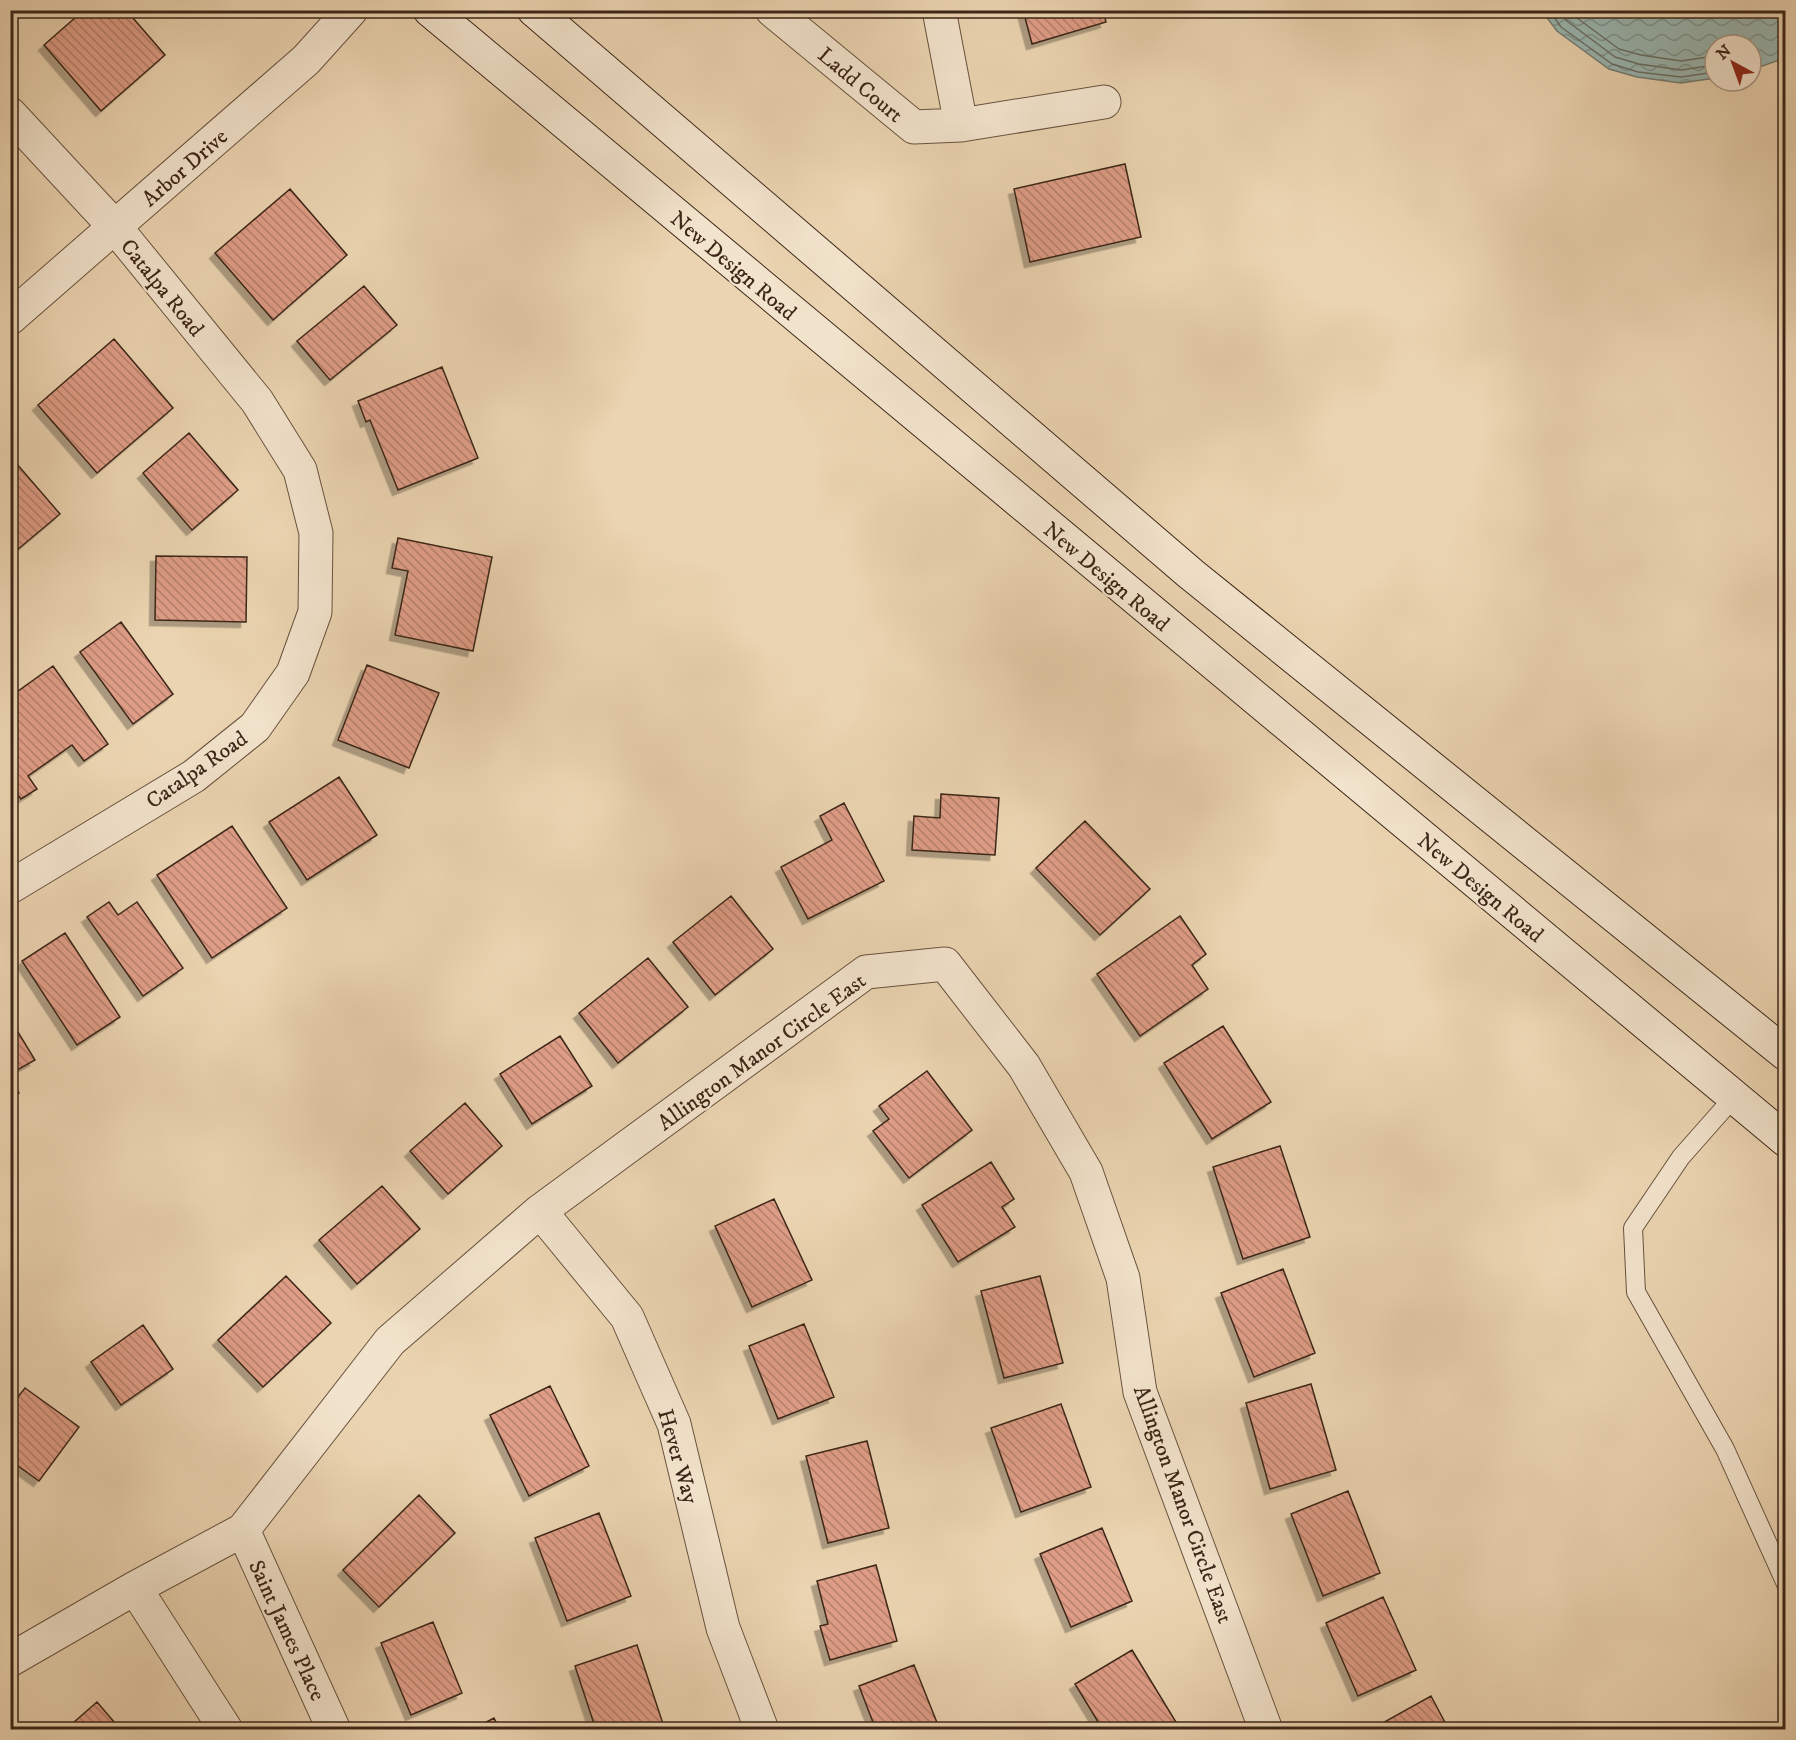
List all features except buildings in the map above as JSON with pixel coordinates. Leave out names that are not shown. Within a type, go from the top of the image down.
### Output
[{"type":"street","name":"Arbor Drive","points":[[10,318],[306,60],[351,10]]},
{"type":"street","name":"New Design Road","points":[[430,10],[1785,1140]]},
{"type":"street","points":[[534,10],[1191,574],[1785,1054]]},
{"type":"street","name":"Ladd Court","points":[[772,10],[914,128],[961,125],[1104,102]]},
{"type":"street","points":[[939,10],[961,125]]},
{"type":"street","name":"Catalpa Road","points":[[10,114],[115,228],[257,401],[300,470],[316,533],[315,612],[293,673],[255,727],[194,776],[10,886]]},
{"type":"street","name":"Allington Manor Circle East","points":[[10,1660],[135,1588],[243,1530],[390,1341],[540,1211],[866,972],[945,964],[1024,1066],[1086,1172],[1123,1278],[1140,1392],[1266,1730]]},
{"type":"street","name":"Hever Way","points":[[540,1211],[627,1317],[674,1424],[723,1628],[762,1730]]},
{"type":"street","name":"Saint James Place","points":[[243,1530],[334,1730]]},
{"type":"street","points":[[135,1588],[226,1730]]},
{"type":"lane","points":[[1734,1097],[1681,1157],[1633,1227],[1636,1292],[1725,1449],[1785,1584]]},
{"type":"water","points":[[1542,11],[1785,11],[1785,58],[1763,66],[1763,33],[1703,33],[1703,80],[1681,83],[1637,77],[1609,69],[1557,31]]}]
